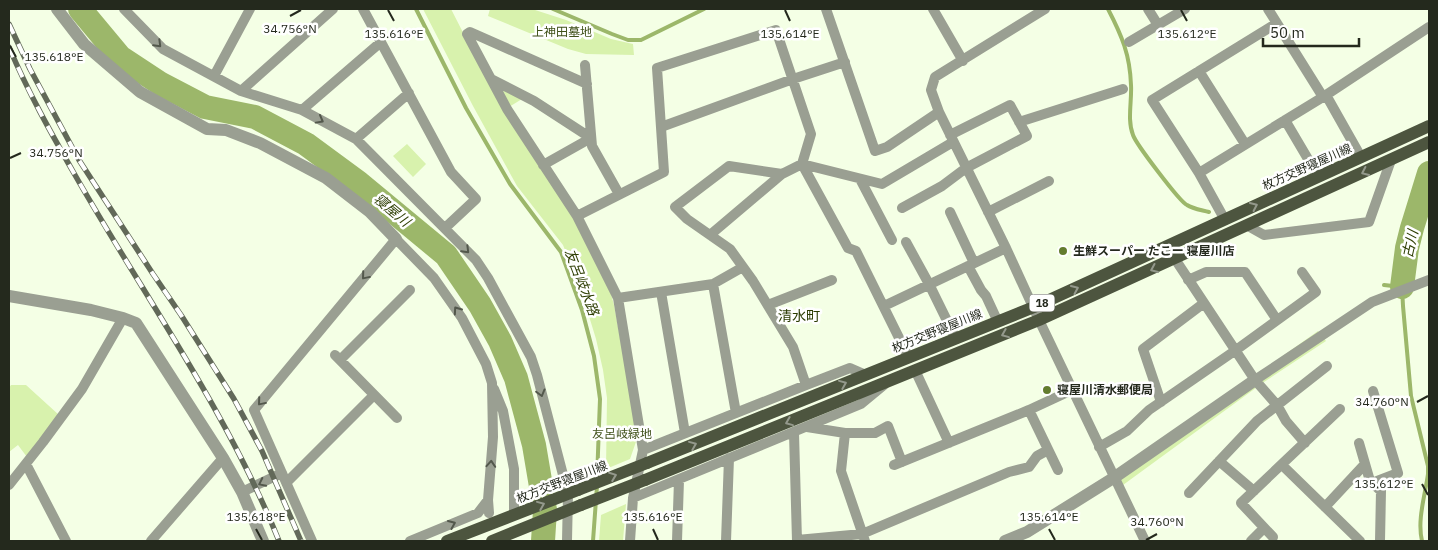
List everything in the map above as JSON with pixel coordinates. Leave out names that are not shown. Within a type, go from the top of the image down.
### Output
[{"type":"main road","name":"枚方交野寝屋川線","points":[[447,541],[1034,308],[1429,126]]},
{"type":"main road","name":"18","points":[[492,541],[518,534],[582,505],[1039,320],[1427,143]]},
{"type":"street","points":[[57,9],[84,44],[140,92],[207,129],[226,130],[260,143],[326,178],[370,212],[434,278],[462,318],[486,364],[503,411],[514,469],[517,514]]},
{"type":"street","points":[[124,9],[163,49],[241,91],[302,110],[356,139],[476,260],[531,357],[537,375],[569,494],[565,512],[567,541]]},
{"type":"street","points":[[214,76],[250,9]]},
{"type":"street","points":[[241,91],[331,9]]},
{"type":"street","points":[[363,9],[451,172],[476,199],[444,228]]},
{"type":"street","points":[[826,9],[875,151],[887,147],[939,112]]},
{"type":"street","points":[[932,9],[963,61]]},
{"type":"street","points":[[1045,9],[935,77],[930,90],[1145,541]]},
{"type":"street","points":[[1148,9],[1158,25]]},
{"type":"street","points":[[1129,42],[1185,9]]},
{"type":"street","points":[[1268,9],[1361,157]]},
{"type":"street","points":[[1225,220],[1152,100],[1277,23]]},
{"type":"street","points":[[1198,173],[1324,96],[1429,27]]},
{"type":"street","points":[[576,216],[664,172],[657,68],[776,30],[811,134],[802,164],[848,248],[856,251],[909,358]]},
{"type":"street","points":[[587,84],[470,32],[467,34],[507,109],[576,216],[618,298],[643,450],[633,498],[630,541]]},
{"type":"street","points":[[302,110],[381,42]]},
{"type":"street","points":[[661,128],[793,79],[845,62]]},
{"type":"street","points":[[585,65],[592,146],[619,194]]},
{"type":"street","points":[[1199,71],[1245,144]]},
{"type":"street","points":[[491,79],[534,101],[591,138]]},
{"type":"street","points":[[1019,122],[1123,89]]},
{"type":"street","points":[[356,139],[409,94]]},
{"type":"street","points":[[710,235],[782,174],[802,164],[882,184],[952,139],[1010,105],[1027,136],[966,168],[942,186],[902,208]]},
{"type":"street","points":[[1285,120],[1318,176]]},
{"type":"street","points":[[544,165],[591,138]]},
{"type":"street","points":[[1248,226],[1264,235],[1370,222],[1391,160]]},
{"type":"street","points":[[782,174],[729,166],[676,207],[687,219],[730,249],[768,305],[793,347],[806,385]]},
{"type":"street","points":[[860,179],[892,240]]},
{"type":"street","points":[[988,212],[1049,181]]},
{"type":"street","points":[[950,212],[980,290],[986,296],[998,322]]},
{"type":"street","points":[[312,541],[254,410],[396,239]]},
{"type":"street","points":[[906,242],[930,284],[956,339]]},
{"type":"street","points":[[884,306],[1006,248]]},
{"type":"street","points":[[1174,259],[1255,380],[1277,405],[1286,421],[1305,443]]},
{"type":"street","points":[[618,298],[713,284],[743,267]]},
{"type":"street","points":[[1188,280],[1206,272],[1245,272],[1277,320]]},
{"type":"street","points":[[1099,447],[1127,431],[1149,410],[1316,292],[1302,272]]},
{"type":"street","points":[[768,305],[832,280]]},
{"type":"street","points":[[1005,541],[1027,532],[1115,477],[1372,302],[1429,280]]},
{"type":"street","points":[[713,284],[736,413]]},
{"type":"street","points":[[397,418],[337,358],[410,290]]},
{"type":"street","points":[[662,292],[685,433]]},
{"type":"street","points":[[9,296],[91,310],[136,323],[223,458],[242,492],[263,541]]},
{"type":"street","points":[[1161,402],[1143,349],[1204,303]]},
{"type":"street","points":[[9,485],[82,389],[123,318]]},
{"type":"street","points":[[1188,493],[1256,421],[1327,366]]},
{"type":"street","points":[[643,450],[850,368],[866,375]]},
{"type":"street","points":[[915,370],[949,442]]},
{"type":"street","points":[[633,498],[861,404],[890,381]]},
{"type":"street","points":[[489,513],[488,500],[493,437],[492,383]]},
{"type":"street","points":[[807,427],[845,433],[875,433],[888,426],[898,463],[1029,410],[1072,390]]},
{"type":"street","points":[[1372,483],[1398,473],[1373,391]]},
{"type":"street","points":[[242,492],[284,478],[374,396]]},
{"type":"street","points":[[1273,537],[1241,503],[1340,409]]},
{"type":"street","points":[[1029,410],[1058,470]]},
{"type":"street","points":[[794,433],[797,541],[863,538],[1009,472],[1029,467],[1037,456],[1048,450]]},
{"type":"street","points":[[845,433],[842,471],[863,538]]},
{"type":"street","points":[[1359,443],[1370,481],[1381,491],[1380,541]]},
{"type":"street","points":[[152,541],[223,458]]},
{"type":"street","points":[[726,541],[729,458]]},
{"type":"street","points":[[1218,461],[1254,492]]},
{"type":"street","points":[[26,464],[66,541]]},
{"type":"street","points":[[1325,507],[1365,464]]},
{"type":"street","points":[[1282,465],[1360,541]]},
{"type":"street","points":[[677,541],[679,480]]},
{"type":"street","points":[[410,541],[478,513],[488,500]]},
{"type":"street","points":[[1251,541],[1264,528]]},
{"type":"green space","name":"友呂岐緑地","points":[[423,9],[451,9],[475,56],[577,224],[608,283],[614,305],[638,436],[630,459],[606,469],[607,398],[603,370],[581,290],[563,245],[517,186]]},
{"type":"green space","name":"上神田墓地","points":[[490,9],[532,9],[566,20],[611,39],[633,44],[634,55],[586,54],[568,49],[488,16]]},
{"type":"green space","points":[[497,87],[522,99],[509,107]]},
{"type":"green space","points":[[407,144],[426,164],[413,177],[393,156]]},
{"type":"green space","points":[[1318,331],[1326,341],[1264,382],[1123,485],[1117,471]]},
{"type":"green space","points":[[11,385],[26,385],[59,415],[27,457],[18,445],[9,452],[9,388]]},
{"type":"green space","points":[[626,504],[623,541],[599,541],[601,515]]},
{"type":"waterway","name":"寝屋川","points":[[80,9],[120,57],[161,84],[205,107],[255,117],[306,144],[359,183],[446,255],[480,305],[500,341],[516,378],[534,445],[545,510],[543,541]]},
{"type":"waterway","name":"友呂岐水路","points":[[416,9],[466,108],[510,184],[561,252],[582,310],[594,356],[600,399],[597,479]]},
{"type":"waterway","points":[[553,9],[628,40],[641,40],[704,9]]},
{"type":"waterway","points":[[1108,9],[1121,37],[1129,64],[1131,85],[1130,123],[1133,135],[1183,202],[1192,208],[1209,212]]},
{"type":"waterway","name":"古川","points":[[1402,287],[1407,248],[1429,173]]},
{"type":"waterway","points":[[1384,285],[1402,287],[1411,396],[1428,466],[1420,525],[1422,541]]},
{"type":"waterway","name":"友呂岐水路","points":[[593,541],[597,486]]},
{"type":"railway","points":[[9,24],[30,69],[79,160],[234,399],[262,451],[301,541]]},
{"type":"railway","points":[[9,47],[32,96],[66,159],[210,400],[235,446],[279,541]]},
{"type":"place","name":"生鮮スーパー たこー 寝屋川店","points":[[1063,251]]},
{"type":"place","name":"寝屋川清水郵便局","points":[[1047,390]]},
{"type":"district","name":"清水町","points":[[799,316]]}]
